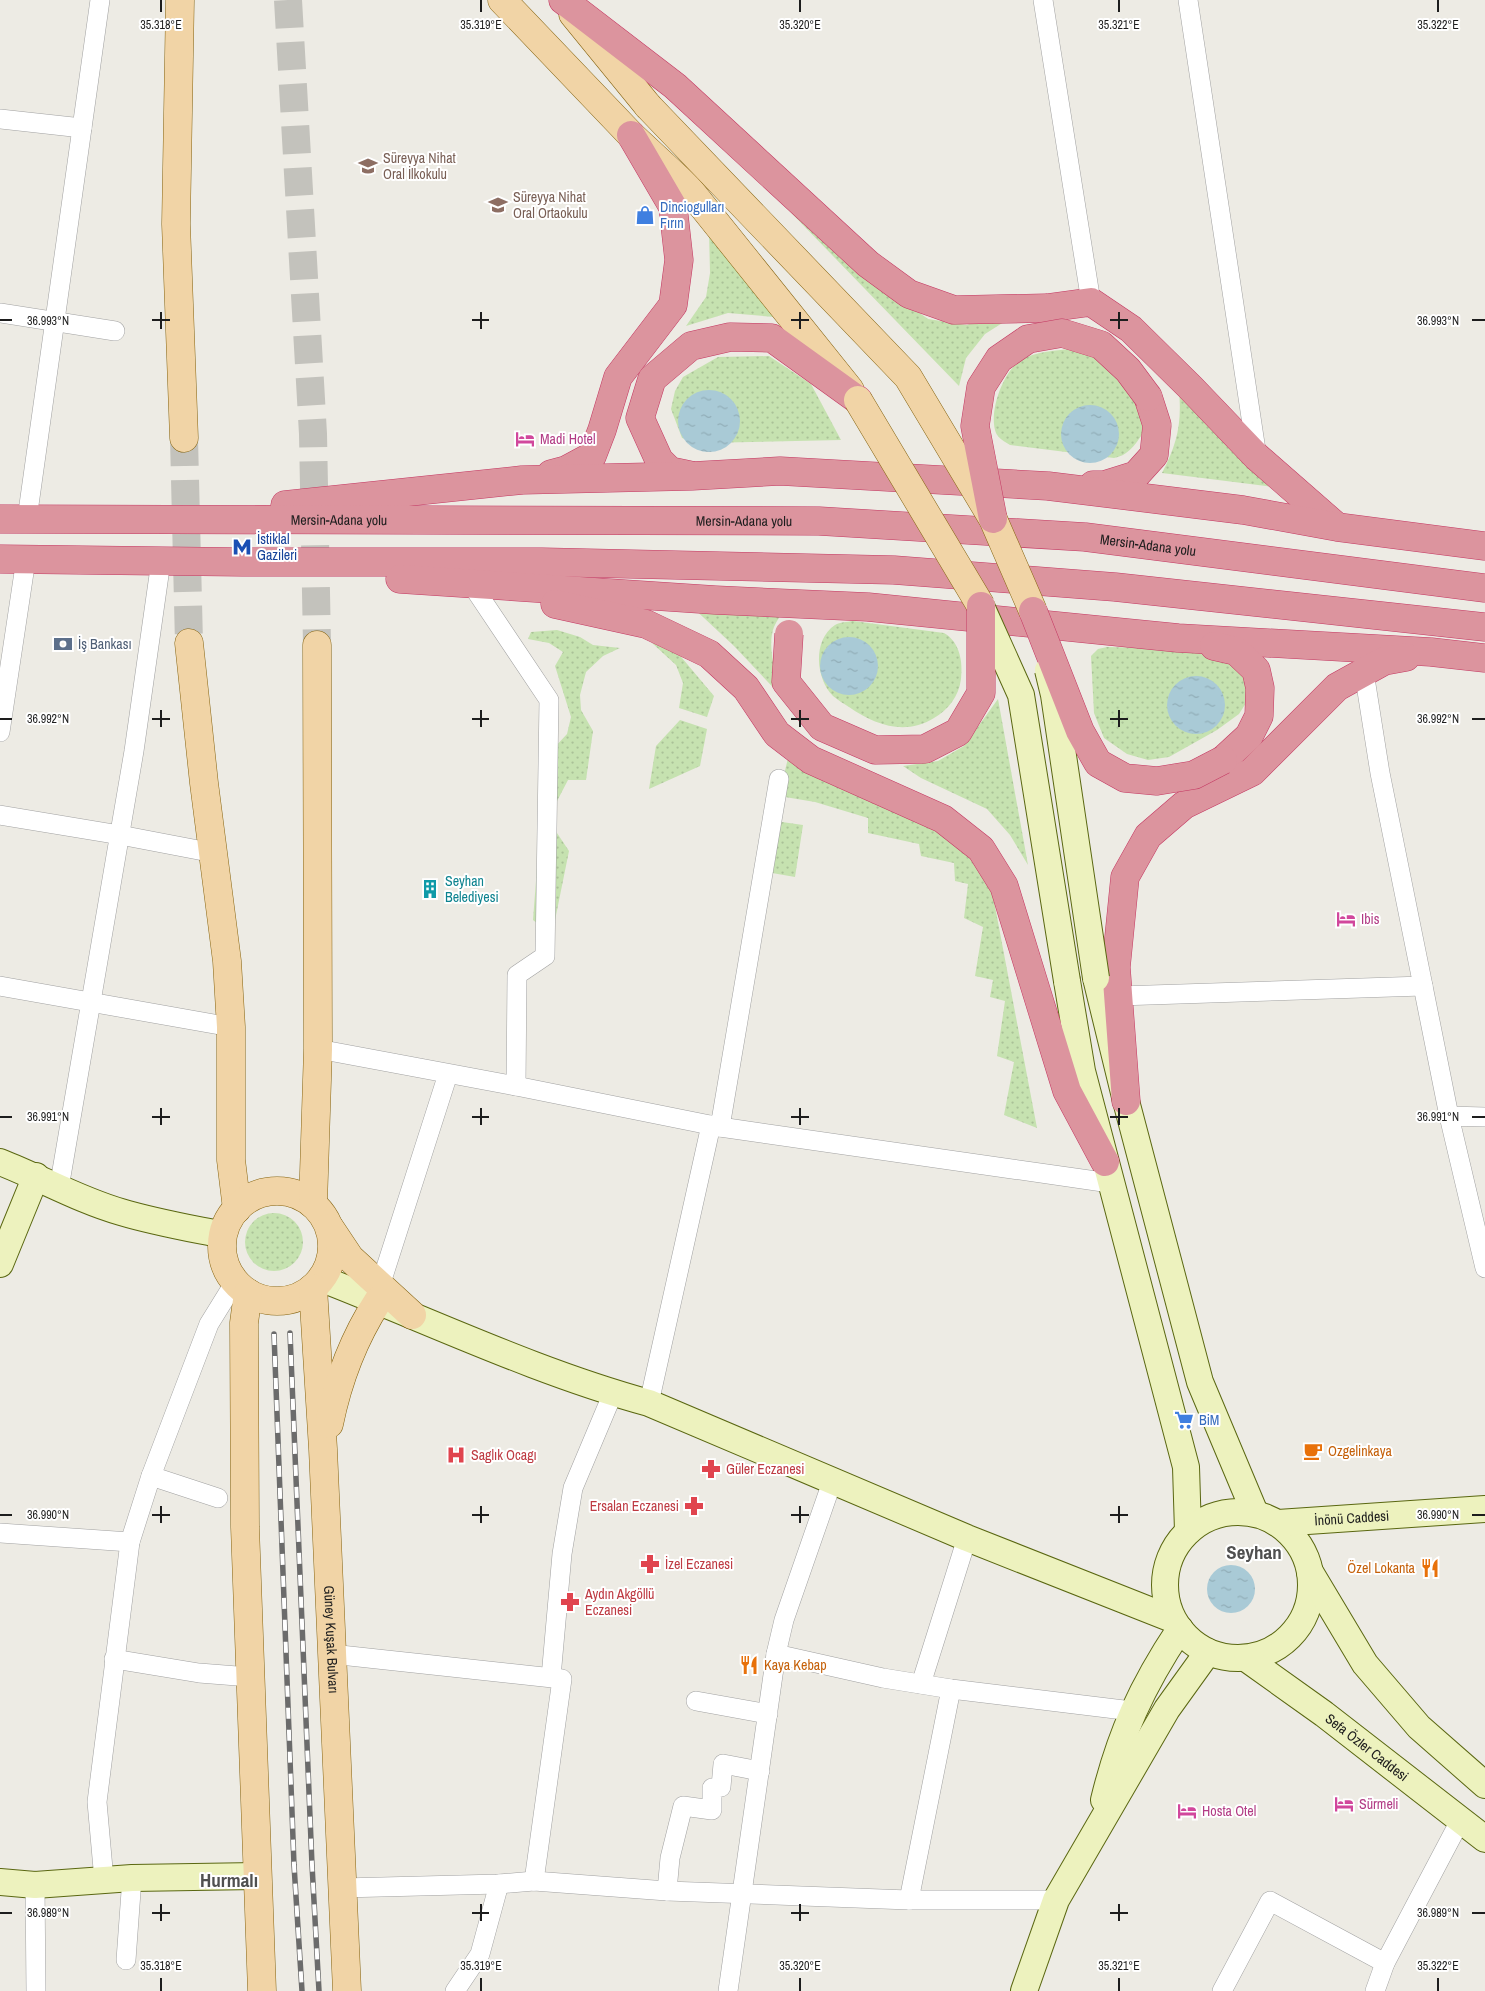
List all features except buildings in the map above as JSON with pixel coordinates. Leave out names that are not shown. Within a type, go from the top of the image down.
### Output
[{"type":"highway","points":[[562,0],[675,86],[868,264],[909,294],[954,310],[1047,308],[1091,302],[1131,329],[1257,457],[1337,527]]},
{"type":"highway","points":[[522,480],[566,470],[592,456],[618,377],[673,305],[680,260],[673,207],[631,135]]},
{"type":"highway","points":[[993,519],[975,426],[981,387],[999,359],[1028,339],[1062,333],[1101,345],[1128,370],[1148,397],[1157,425],[1154,455],[1136,475],[1104,485],[1048,486]]},
{"type":"highway","points":[[692,476],[670,470],[659,460],[640,418],[652,379],[691,346],[730,337],[772,338],[858,400]]},
{"type":"highway","points":[[145,519],[522,480],[692,476],[780,471],[1048,486],[1243,510],[1337,527],[1485,546]]},
{"type":"highway","name":"Mersin-Adana yolu","points":[[0,519],[819,521],[1085,537],[1485,588]]},
{"type":"highway","points":[[13,559],[242,562],[542,562],[894,570],[1115,587],[1485,627]]},
{"type":"highway","points":[[242,562],[406,579],[715,600],[868,607],[1178,638],[1431,652],[1485,658]]},
{"type":"highway","points":[[406,579],[572,607],[646,624],[708,654],[746,688],[777,734],[811,760],[943,819],[981,849],[1004,886],[1067,1091],[1108,1172]]},
{"type":"highway","points":[[868,607],[812,613],[789,634],[786,682],[822,726],[875,750],[925,749],[958,732],[981,693],[981,606]]},
{"type":"highway","points":[[1033,611],[1080,731],[1098,763],[1125,778],[1158,781],[1194,775],[1223,760],[1249,736],[1259,716],[1260,688],[1256,670],[1236,651],[1178,638]]},
{"type":"highway","points":[[1126,1101],[1116,967],[1125,877],[1148,836],[1184,805],[1252,772],[1337,687],[1384,661],[1431,652]]},
{"type":"main road","points":[[180,0],[176,224],[184,438]]},
{"type":"main road","points":[[502,0],[631,135],[688,188],[858,400],[981,606],[1021,695],[1082,1071],[1186,1467],[1188,1531]]},
{"type":"main road","points":[[562,0],[648,106],[908,377],[993,519],[1033,611],[1054,696],[1096,978],[1126,1101],[1200,1382],[1266,1518]]},
{"type":"main road","points":[[189,643],[204,783],[227,961],[231,1027],[231,1160],[237,1208]]},
{"type":"main road","points":[[313,1204],[318,1049],[317,644]]},
{"type":"main road","points":[[0,1162],[121,1212],[223,1235]]},
{"type":"main road","points":[[0,1264],[48,1182]]},
{"type":"main road","points":[[330,1228],[333,1246],[330,1263],[317,1284],[298,1297],[281,1301],[264,1300],[242,1288],[226,1268],[222,1252],[223,1235],[228,1221],[237,1208],[250,1198],[266,1192],[283,1191],[299,1195],[313,1204],[330,1228],[350,1258],[379,1294],[412,1315],[499,1352],[613,1393],[649,1403],[832,1482],[1176,1624]]},
{"type":"main road","points":[[317,1284],[379,1294]]},
{"type":"main road","name":"Güney Kuşak Bulvarı","points":[[317,1284],[331,1654],[347,1991]]},
{"type":"main road","points":[[242,1288],[245,1527],[262,1991]]},
{"type":"main road","points":[[323,1449],[332,1406],[356,1338],[379,1294]]},
{"type":"main road","name":"İnönü Caddesi","points":[[1266,1518],[1485,1509]]},
{"type":"main road","points":[[1232,1512],[1266,1518],[1296,1539],[1308,1560],[1312,1584],[1308,1609],[1297,1630],[1278,1647],[1256,1657],[1232,1659],[1208,1652],[1187,1639],[1176,1624],[1165,1597],[1165,1573],[1173,1550],[1188,1531],[1208,1518],[1232,1512]]},
{"type":"main road","points":[[1310,1572],[1365,1664],[1419,1727],[1485,1785]]},
{"type":"main road","points":[[1097,1828],[1112,1767],[1132,1711],[1176,1624]]},
{"type":"main road","points":[[1024,1991],[1056,1900],[1167,1709],[1208,1652]]},
{"type":"main road","name":"Sefa Özler Caddesi","points":[[1246,1659],[1324,1714],[1485,1839]]},
{"type":"main road","points":[[0,1882],[35,1885],[132,1878],[258,1876]]},
{"type":"street","points":[[27,519],[100,0]]},
{"type":"street","points":[[1043,0],[1091,302]]},
{"type":"street","points":[[1188,0],[1257,457]]},
{"type":"street","points":[[0,119],[82,128]]},
{"type":"street","points":[[0,312],[115,331]]},
{"type":"street","points":[[0,732],[13,559]]},
{"type":"street","points":[[48,1182],[90,1000],[120,835],[161,560]]},
{"type":"street","points":[[476,591],[549,700],[545,956],[517,975],[516,1086]]},
{"type":"street","points":[[1364,672],[1380,774],[1449,1116],[1485,1268]]},
{"type":"street","points":[[649,1403],[716,1126],[779,780]]},
{"type":"street","points":[[0,815],[214,853]]},
{"type":"street","points":[[0,986],[90,1000],[231,1027]]},
{"type":"street","points":[[1118,996],[1423,986]]},
{"type":"street","points":[[318,1049],[716,1126],[1108,1172]]},
{"type":"street","points":[[379,1294],[448,1074]]},
{"type":"street","points":[[1449,1116],[1485,1117]]},
{"type":"street","points":[[104,1880],[97,1802],[130,1542],[151,1476],[210,1324],[242,1288]]},
{"type":"street","points":[[551,1678],[562,1554],[574,1488],[613,1393]]},
{"type":"street","points":[[151,1476],[218,1498]]},
{"type":"street","points":[[728,1991],[744,1894],[776,1654],[784,1620],[832,1482]]},
{"type":"street","points":[[0,1533],[130,1542]]},
{"type":"street","points":[[921,1684],[966,1538]]},
{"type":"street","points":[[331,1654],[562,1679],[534,1881]]},
{"type":"street","points":[[776,1654],[884,1678],[951,1689],[1132,1711]]},
{"type":"street","points":[[114,1659],[199,1673],[250,1677]]},
{"type":"street","points":[[909,1900],[951,1689]]},
{"type":"street","points":[[696,1701],[768,1714]]},
{"type":"street","points":[[667,1891],[670,1858],[683,1806],[712,1810],[712,1788],[721,1787],[723,1764],[760,1771]]},
{"type":"street","points":[[1374,1991],[1385,1963],[1461,1819]]},
{"type":"street","points":[[126,1960],[132,1878]]},
{"type":"street","points":[[342,1888],[499,1884],[534,1881],[667,1891],[744,1894],[909,1900],[1056,1900]]},
{"type":"street","points":[[455,1991],[480,1954],[499,1884]]},
{"type":"street","points":[[35,1885],[36,1991]]},
{"type":"street","points":[[1222,1991],[1270,1901],[1385,1963]]},
{"type":"green space","points":[[771,192],[862,272],[928,319],[967,325],[987,316],[1007,320],[985,334],[966,358],[959,386]]},
{"type":"green space","points":[[709,231],[775,317],[728,313],[686,326],[706,297],[710,273]]},
{"type":"green space","points":[[1074,348],[1086,350],[1136,379],[1147,427],[1125,454],[1114,458],[1010,445],[996,433],[994,415],[996,404],[1003,383],[1014,365],[1033,355]]},
{"type":"green space","points":[[769,356],[811,384],[841,440],[702,443],[682,438],[671,409],[675,391],[683,377],[718,357]]},
{"type":"green space","points":[[1179,391],[1281,488],[1162,473],[1177,434],[1180,414]]},
{"type":"green space","points":[[688,603],[786,607],[774,627],[771,644],[776,674],[785,700],[734,646]]},
{"type":"green space","points":[[853,621],[944,633],[949,637],[957,647],[961,659],[961,673],[958,691],[948,707],[939,715],[923,723],[901,727],[890,726],[869,719],[833,696],[827,689],[820,670],[820,650],[823,640],[835,625]]},
{"type":"green space","points":[[557,630],[580,637],[593,645],[620,648],[603,656],[586,672],[580,695],[581,710],[593,731],[586,780],[568,780],[555,805],[553,827],[569,851],[552,935],[533,920],[540,828],[553,749],[567,734],[571,717],[555,666],[563,652],[549,643],[528,639],[531,632]]},
{"type":"green space","points":[[652,643],[677,652],[714,696],[707,717],[679,708],[683,683],[676,665]]},
{"type":"green space","points":[[1107,647],[1219,650],[1231,654],[1247,682],[1246,703],[1239,714],[1217,730],[1169,757],[1148,760],[1127,754],[1104,738],[1094,713],[1091,656],[1098,649]]},
{"type":"green space","points":[[998,699],[1028,865],[1010,835],[987,809],[921,778],[903,766],[938,761],[964,746]]},
{"type":"green space","points":[[680,720],[707,729],[700,766],[649,789],[656,746]]},
{"type":"green space","points":[[788,758],[928,822],[974,852],[990,880],[1037,1128],[1004,1115],[1014,1062],[997,1056],[1005,1001],[990,997],[993,980],[975,976],[983,927],[964,918],[968,884],[955,881],[954,863],[921,856],[919,844],[868,833],[868,818],[815,802],[779,796]]},
{"type":"green space","points":[[768,820],[803,825],[795,877],[760,871]]},
{"type":"green space","points":[[268,1213],[280,1213],[295,1221],[303,1236],[303,1248],[295,1263],[280,1271],[268,1271],[253,1263],[245,1248],[245,1236],[253,1221]]},
{"type":"water","points":[[703,390],[715,390],[731,399],[738,409],[740,421],[738,433],[731,443],[715,452],[703,452],[692,447],[683,438],[678,427],[678,415],[683,404],[692,395]]},
{"type":"water","points":[[1084,405],[1096,405],[1111,413],[1119,428],[1119,440],[1111,455],[1096,463],[1084,463],[1069,455],[1061,440],[1061,428],[1069,413]]},
{"type":"water","points":[[843,637],[855,637],[870,645],[878,660],[878,672],[870,687],[855,695],[843,695],[828,687],[820,672],[820,660],[828,645]]},
{"type":"water","points":[[1190,676],[1202,676],[1217,684],[1225,699],[1225,711],[1217,726],[1202,734],[1190,734],[1175,726],[1167,711],[1167,699],[1175,684]]},
{"type":"water","points":[[1226,1565],[1236,1565],[1245,1569],[1251,1575],[1254,1580],[1254,1598],[1245,1609],[1236,1613],[1226,1613],[1217,1609],[1211,1603],[1207,1594],[1207,1584],[1211,1575],[1217,1569]]},
{"type":"tunnel","points":[[288,0],[313,434],[317,645]]},
{"type":"tunnel","points":[[184,438],[189,643]]},
{"type":"railway","points":[[290,1333],[319,1991]]},
{"type":"railway","points":[[274,1334],[294,1865],[302,1991]]},
{"type":"place","name":"Süreyya Nihat Oral İlkokulu","points":[[368,166]]},
{"type":"place","name":"Süreyya Nihat Oral Ortaokulu","points":[[498,205]]},
{"type":"place","name":"Dinciogulları Fırın","points":[[645,215]]},
{"type":"place","name":"Madi Hotel","points":[[525,439]]},
{"type":"place","name":"İstiklal Gazileri","points":[[242,547]]},
{"type":"place","name":"İş Bankası","points":[[63,644]]},
{"type":"place","name":"Seyhan Belediyesi","points":[[430,889]]},
{"type":"place","name":"Ibis","points":[[1346,919]]},
{"type":"place","name":"BiM","points":[[1184,1420]]},
{"type":"place","name":"Ozgelinkaya","points":[[1313,1451]]},
{"type":"place","name":"Saglık Ocagı","points":[[456,1455]]},
{"type":"place","name":"Güler Eczanesi","points":[[711,1469]]},
{"type":"place","name":"Ersalan Eczanesi","points":[[694,1506]]},
{"type":"place","name":"İzel Eczanesi","points":[[650,1564]]},
{"type":"place","name":"Özel Lokanta","points":[[1430,1568]]},
{"type":"place","name":"Aydın Akgöllü Eczanesi","points":[[570,1602]]},
{"type":"place","name":"Kaya Kebap","points":[[749,1665]]},
{"type":"place","name":"Sürmeli","points":[[1344,1804]]},
{"type":"place","name":"Hosta Otel","points":[[1187,1811]]},
{"type":"district","name":"Seyhan","points":[[1254,1552]]},
{"type":"district","name":"Hurmalı","points":[[229,1880]]}]
